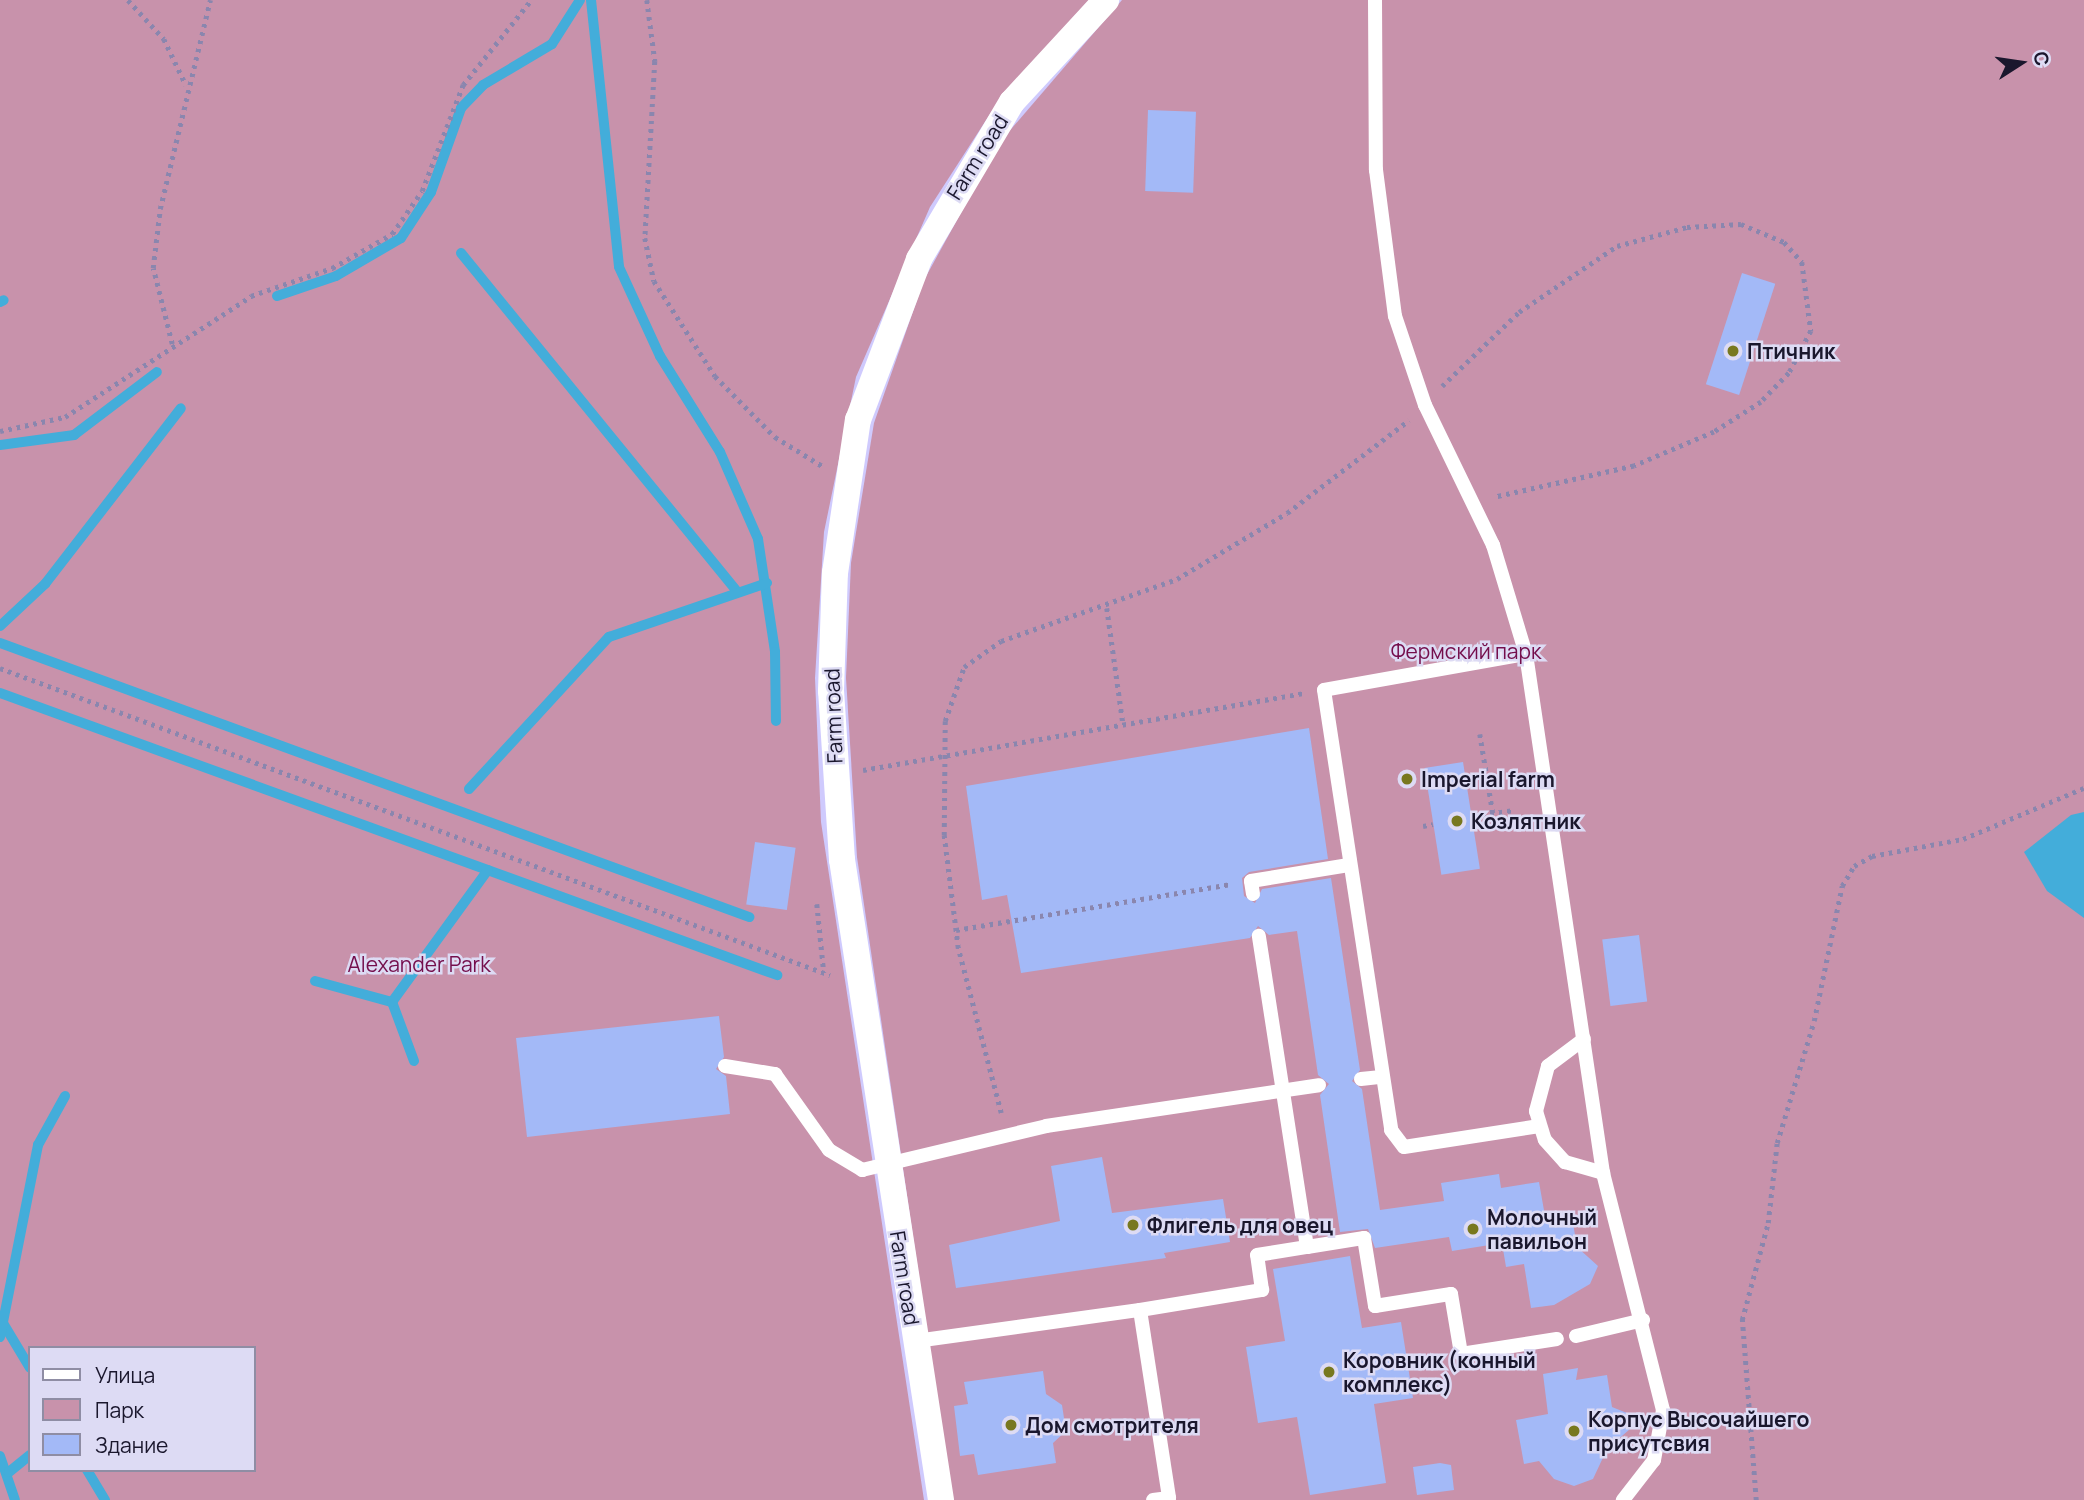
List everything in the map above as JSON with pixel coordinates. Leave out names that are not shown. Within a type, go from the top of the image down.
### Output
[{"type":"street","name":"Farm road","points":[[941,1500],[858,983],[835,775],[832,626],[847,479],[881,347],[939,219],[1012,102],[1106,0]]},
{"type":"lane","points":[[1375,0],[1382,227],[1395,316],[1425,405],[1474,501],[1526,654],[1603,1173],[1643,1320],[1664,1427],[1654,1460],[1623,1500]]},
{"type":"lane","points":[[1526,654],[1324,690],[1379,1077],[1391,1130],[1404,1147],[1539,1126]]},
{"type":"lane","points":[[1252,887],[1349,865]]},
{"type":"lane","points":[[1259,936],[1307,1247]]},
{"type":"lane","points":[[1584,1039],[1559,1054],[1541,1080],[1539,1126],[1564,1162],[1603,1173]]},
{"type":"lane","points":[[725,1066],[775,1074],[846,1165],[862,1170],[1007,1134],[1319,1085]]},
{"type":"lane","points":[[1361,1079],[1379,1077]]},
{"type":"lane","points":[[916,1342],[1262,1290],[1256,1255],[1364,1238],[1375,1306],[1451,1294],[1461,1354],[1557,1339]]},
{"type":"lane","points":[[1140,1310],[1169,1498],[1153,1500]]},
{"type":"lane","points":[[1576,1336],[1643,1320]]},
{"type":"path","points":[[128,0],[164,39],[187,87]]},
{"type":"path","points":[[172,344],[153,268],[187,87],[210,0]]},
{"type":"path","points":[[0,431],[65,417],[172,344],[251,296],[332,268],[392,234],[422,191],[463,85],[531,0]]},
{"type":"path","points":[[647,0],[655,61],[645,238],[654,281],[715,376],[775,437],[847,479]]},
{"type":"path","points":[[1007,1134],[956,930],[943,756],[952,689],[981,651],[1107,608],[1234,548],[1339,476],[1425,405],[1519,312],[1617,246],[1686,227],[1741,224],[1784,242],[1802,262],[1811,331],[1789,373],[1761,401],[1714,432],[1634,466],[1474,501]]},
{"type":"path","points":[[1107,608],[1123,723]]},
{"type":"path","points":[[0,668],[858,983]]},
{"type":"path","points":[[835,775],[1324,690]]},
{"type":"path","points":[[1480,734],[1493,813]]},
{"type":"path","points":[[1756,1500],[1742,1321],[1768,1223],[1777,1143],[1814,1021],[1842,886],[1854,866],[1872,856],[1964,839],[2084,788]]},
{"type":"path","points":[[1482,815],[1514,810]]},
{"type":"path","points":[[1423,826],[1433,824]]},
{"type":"path","points":[[956,930],[1252,887]]},
{"type":"green space","name":"Alexander Park","points":[[0,0],[1089,0],[1001,97],[930,207],[856,377],[824,532],[815,678],[821,822],[924,1500],[0,1500]]},
{"type":"green space","name":"Фермский парк","points":[[1122,0],[2084,0],[2084,1500],[952,1500],[857,857],[846,678],[851,563],[874,423],[924,280],[1000,142]]},
{"type":"water","points":[[2084,812],[2084,918],[2047,891],[2024,852],[2071,815]]},
{"type":"building","points":[[1148,110],[1196,112],[1193,193],[1145,191]]},
{"type":"building","name":"Птичник","points":[[1742,273],[1775,284],[1739,395],[1706,384]]},
{"type":"building","points":[[1309,728],[1328,859],[1249,872],[1242,878],[1244,896],[1255,903],[1262,889],[1331,878],[1360,1070],[1352,1081],[1362,1089],[1380,1210],[1444,1201],[1441,1183],[1499,1174],[1501,1188],[1539,1182],[1545,1216],[1571,1211],[1577,1247],[1598,1266],[1590,1284],[1554,1305],[1531,1308],[1524,1264],[1506,1267],[1502,1243],[1452,1251],[1449,1237],[1375,1248],[1368,1229],[1340,1232],[1320,1095],[1329,1084],[1318,1075],[1297,931],[1269,935],[1258,926],[1250,938],[1021,973],[1007,895],[982,900],[966,786]]},
{"type":"building","name":"Козлятник","points":[[1463,762],[1480,869],[1441,875],[1424,768]]},
{"type":"building","points":[[755,842],[796,848],[787,910],[746,904]]},
{"type":"building","points":[[1639,935],[1647,1002],[1610,1006],[1602,940]]},
{"type":"building","points":[[719,1016],[724,1057],[716,1069],[726,1076],[730,1114],[527,1137],[516,1038]]},
{"type":"building","name":"Флигель для овец","points":[[1102,1157],[1112,1213],[1223,1199],[1230,1242],[1164,1253],[1166,1258],[956,1288],[949,1245],[1060,1221],[1051,1166]]},
{"type":"building","name":"Коровник (конный комплекс)","points":[[1350,1256],[1362,1328],[1401,1322],[1413,1398],[1374,1404],[1386,1483],[1310,1495],[1297,1417],[1258,1423],[1246,1347],[1285,1341],[1273,1269]]},
{"type":"building","name":"Корпус Высочайшего присутсвия","points":[[1578,1368],[1576,1380],[1607,1375],[1612,1407],[1627,1413],[1630,1429],[1607,1449],[1593,1479],[1574,1486],[1554,1479],[1539,1461],[1524,1464],[1516,1420],[1548,1414],[1543,1374]]},
{"type":"building","name":"Дом смотрителя","points":[[1043,1371],[1046,1394],[1062,1405],[1066,1431],[1053,1443],[1056,1463],[978,1475],[974,1454],[960,1456],[954,1406],[968,1404],[964,1382]]},
{"type":"building","points":[[1440,1463],[1451,1465],[1454,1490],[1417,1495],[1413,1467]]},
{"type":"waterway","points":[[277,296],[336,276],[401,238],[431,192],[461,108],[483,85],[552,44],[580,0]]},
{"type":"waterway","points":[[591,0],[619,267],[660,356],[720,452],[758,539],[775,652],[776,721]]},
{"type":"waterway","points":[[461,253],[737,591]]},
{"type":"waterway","points":[[0,302],[4,300]]},
{"type":"waterway","points":[[0,445],[74,435],[157,372]]},
{"type":"waterway","points":[[0,626],[45,584],[181,408]]},
{"type":"waterway","points":[[469,789],[609,637],[767,583]]},
{"type":"waterway","points":[[0,643],[749,917]]},
{"type":"waterway","points":[[0,693],[777,975]]},
{"type":"waterway","points":[[414,1061],[392,1002],[488,870]]},
{"type":"waterway","points":[[315,981],[392,1002]]},
{"type":"waterway","points":[[0,1337],[38,1145],[65,1096]]},
{"type":"waterway","points":[[0,1318],[28,1365]]},
{"type":"waterway","points":[[0,1456],[15,1500]]},
{"type":"waterway","points":[[9,1472],[28,1457]]},
{"type":"waterway","points":[[88,1472],[105,1500]]},
{"type":"place","name":"Птичник","points":[[1733,351]]},
{"type":"place","name":"Imperial farm","points":[[1407,779]]},
{"type":"place","name":"Козлятник","points":[[1457,821]]},
{"type":"place","name":"Флигель для овец","points":[[1133,1225]]},
{"type":"place","name":"Молочный павильон","points":[[1473,1229]]},
{"type":"place","name":"Коровник (конный комплекс)","points":[[1329,1372]]},
{"type":"place","name":"Дом смотрителя","points":[[1011,1425]]},
{"type":"place","name":"Корпус Высочайшего присутсвия","points":[[1574,1431]]}]
